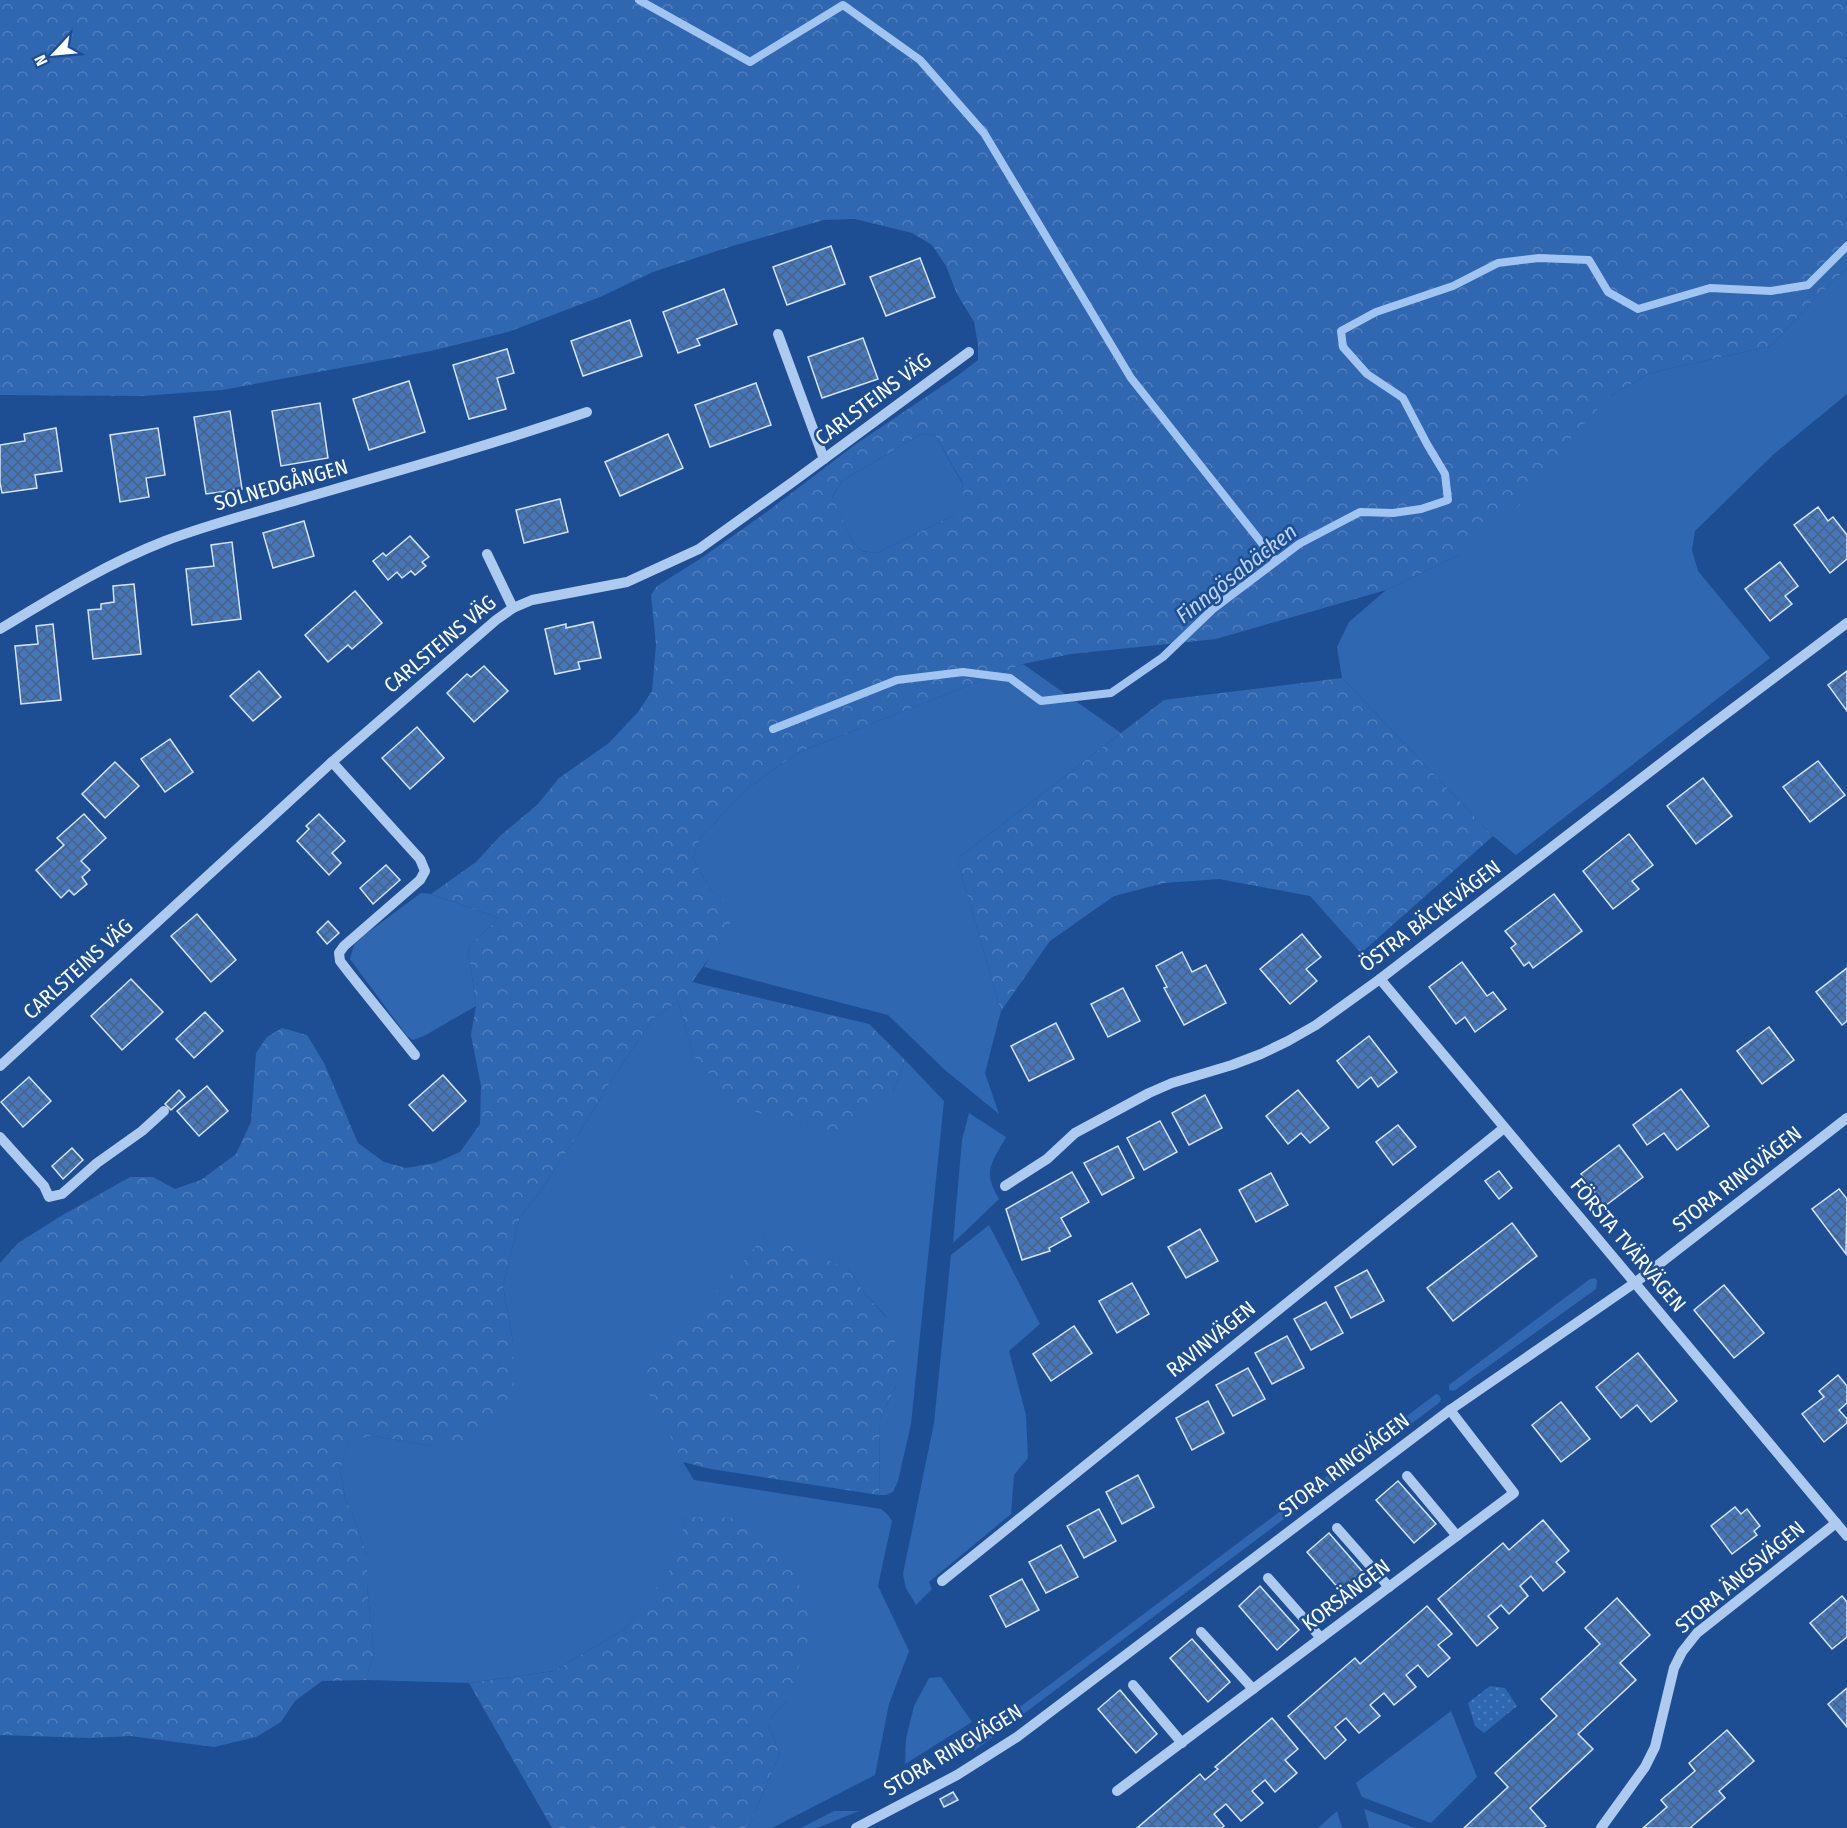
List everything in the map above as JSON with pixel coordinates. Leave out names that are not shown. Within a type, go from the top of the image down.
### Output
[{"type":"street","points":[[778,334],[824,459]]},
{"type":"street","name":"CARLSTEINS VÄG","points":[[0,1066],[332,762],[474,638],[513,608],[532,600],[627,582],[699,549],[969,352]]},
{"type":"street","name":"SOLNEDGÅNGEN","points":[[0,629],[68,588],[164,542],[209,526],[541,428],[587,412]]},
{"type":"street","points":[[487,554],[513,608]]},
{"type":"street","name":"ÖSTRA BÄCKEVÄGEN","points":[[1005,1186],[1047,1159],[1075,1133],[1149,1093],[1232,1065],[1288,1041],[1316,1025],[1380,979],[1847,623]]},
{"type":"street","points":[[332,762],[420,859],[425,871],[420,880],[344,946],[339,953],[340,960],[350,974],[415,1055]]},
{"type":"street","name":"FÖRSTA TVÄRVÄGEN","points":[[1380,979],[1847,1536]]},
{"type":"street","points":[[0,1137],[44,1186],[50,1197],[62,1194],[164,1111]]},
{"type":"street","name":"STORA RINGVÄGEN","points":[[856,1828],[957,1775],[1017,1737],[1450,1410],[1636,1282],[1847,1118]]},
{"type":"street","name":"RAVINVÄGEN","points":[[942,1581],[1504,1128]]},
{"type":"street","name":"KORSÄNGEN","points":[[1117,1791],[1514,1494],[1450,1410]]},
{"type":"street","points":[[1407,1476],[1457,1536]]},
{"type":"street","name":"STORA ÄNGSVÄGEN","points":[[1601,1828],[1645,1767],[1655,1747],[1674,1668],[1682,1652],[1697,1633],[1836,1523]]},
{"type":"street","points":[[1337,1528],[1389,1587]]},
{"type":"street","points":[[1268,1578],[1321,1638]]},
{"type":"street","points":[[1201,1632],[1253,1689]]},
{"type":"street","points":[[1133,1685],[1182,1743]]},
{"type":"green space","points":[[0,0],[1847,0],[1847,268],[1819,294],[1771,346],[1650,373],[1610,396],[1572,437],[1518,507],[1459,555],[1386,590],[1216,639],[1071,654],[1023,664],[797,753],[748,788],[700,838],[693,858],[709,888],[737,911],[710,957],[692,982],[869,1024],[905,1060],[893,1093],[833,1132],[740,1108],[693,1055],[678,1001],[653,1019],[539,1193],[520,1217],[503,1286],[513,1342],[514,1392],[492,1428],[462,1442],[432,1446],[373,1436],[350,1439],[340,1470],[345,1498],[367,1556],[367,1585],[374,1652],[366,1680],[322,1681],[295,1701],[281,1722],[256,1737],[214,1747],[131,1736],[90,1738],[0,1735],[0,1263],[18,1243],[130,1177],[153,1177],[175,1189],[201,1180],[236,1154],[251,1122],[256,1053],[267,1037],[282,1028],[307,1035],[324,1063],[358,1143],[384,1162],[406,1168],[435,1163],[460,1152],[480,1124],[481,1086],[471,1035],[476,1006],[468,947],[499,918],[431,894],[476,862],[500,836],[537,805],[559,778],[609,743],[638,712],[652,691],[656,645],[651,595],[657,586],[700,559],[856,444],[957,376],[978,360],[978,345],[974,322],[957,294],[946,266],[932,245],[912,233],[855,219],[824,220],[729,247],[653,272],[600,297],[508,332],[431,351],[222,390],[141,396],[0,395]],"holes":[[[921,434],[935,435],[962,482],[964,501],[952,516],[877,553],[861,551],[852,540],[832,497],[842,481]]]},
{"type":"green space","points":[[1847,268],[1847,394],[1774,454],[1695,531],[1692,550],[1698,571],[1770,658],[1516,855],[1493,836],[1342,678],[1337,647],[1349,622],[1386,590],[1459,555],[1610,396],[1650,373],[1771,346],[1819,294]]},
{"type":"green space","points":[[921,434],[935,435],[962,483],[965,501],[952,516],[877,553],[861,551],[852,540],[832,498],[842,481]]},
{"type":"green space","points":[[1023,664],[1121,733],[957,859],[1001,1011],[985,1073],[999,1114],[945,1070],[888,1015],[704,967],[736,911],[709,888],[693,858],[700,838],[748,788],[797,753]]},
{"type":"green space","points":[[1342,678],[1493,836],[1361,953],[1310,896],[1219,879],[1164,883],[1114,896],[1050,941],[1001,1011],[957,859],[1164,700]]},
{"type":"green space","points":[[421,893],[431,894],[499,918],[468,947],[476,1006],[413,1040],[407,1036],[350,959],[354,945],[363,936]]},
{"type":"green space","points":[[678,1001],[693,1055],[893,1093],[905,1060],[944,1101],[911,1424],[898,1481],[893,1492],[879,1495],[880,1418],[896,1386],[886,1316],[865,1294],[848,1268],[683,1462],[694,1480],[881,1509],[892,1521],[878,1586],[909,1651],[889,1704],[875,1775],[772,1828],[748,1828],[780,1753],[767,1722],[787,1701],[686,1517],[675,1564],[625,1629],[554,1671],[469,1683],[366,1680],[374,1652],[367,1585],[367,1556],[345,1498],[340,1470],[350,1438],[373,1436],[432,1446],[513,1342],[503,1286],[520,1217],[539,1193],[653,1019]]},
{"type":"green space","points":[[969,1113],[1006,1137],[993,1160],[990,1173],[999,1199],[953,1243],[962,1140]]},
{"type":"green space","points":[[989,1225],[1040,1324],[1009,1351],[1026,1415],[1028,1458],[1014,1475],[1011,1514],[929,1582],[932,1589],[916,1605],[906,1588],[903,1574],[934,1423],[951,1255]]},
{"type":"green space","points":[[765,1236],[848,1268],[865,1294],[887,1318],[898,1350],[896,1386],[880,1418],[879,1495],[711,1469],[683,1462],[641,1378]]},
{"type":"green space","points":[[1594,1278],[1597,1280],[1596,1289],[1454,1391],[1449,1390],[1449,1385]]},
{"type":"green space","points":[[1436,1394],[1441,1399],[1439,1403],[974,1751],[976,1742],[1008,1716]]},
{"type":"green space","points":[[686,1517],[747,1518],[796,1576],[813,1626],[787,1701],[767,1722],[780,1753],[748,1828],[552,1828],[469,1683],[554,1671],[625,1629],[674,1564]]},
{"type":"green space","points":[[941,1677],[972,1722],[905,1764],[906,1739],[914,1706],[929,1678]]},
{"type":"green space","points":[[1490,1686],[1505,1688],[1517,1706],[1484,1733],[1475,1726],[1468,1703]]},
{"type":"green space","points":[[1451,1711],[1477,1777],[1431,1823],[1362,1797],[1356,1783]]},
{"type":"green space","points":[[1364,1809],[1415,1828],[1369,1828]]},
{"type":"green space","points":[[834,1811],[859,1811],[817,1828],[801,1828]]},
{"type":"green space","points":[[1337,1811],[1342,1828],[1318,1828]]},
{"type":"building","points":[[831,246],[845,284],[787,305],[773,267]]},
{"type":"building","points":[[920,258],[935,297],[886,316],[870,277]]},
{"type":"building","points":[[724,289],[737,324],[697,339],[700,345],[678,353],[663,312]]},
{"type":"building","points":[[630,320],[642,356],[583,376],[571,341]]},
{"type":"building","points":[[863,338],[878,379],[822,398],[808,357]]},
{"type":"building","points":[[507,349],[514,373],[497,378],[506,409],[469,419],[453,365]]},
{"type":"building","points":[[409,381],[425,432],[369,450],[353,399]]},
{"type":"building","points":[[756,383],[771,425],[710,447],[695,405]]},
{"type":"building","points":[[320,403],[328,458],[281,466],[272,411]]},
{"type":"building","points":[[230,411],[242,489],[206,494],[194,417]]},
{"type":"building","points":[[56,428],[62,471],[35,475],[37,488],[2,493],[0,445],[25,441],[24,434]]},
{"type":"building","points":[[158,428],[165,475],[146,478],[149,497],[120,502],[110,435]]},
{"type":"building","points":[[668,434],[683,468],[620,496],[605,462]]},
{"type":"building","points":[[560,499],[568,532],[524,543],[516,510]]},
{"type":"building","points":[[1818,507],[1828,521],[1833,517],[1847,535],[1847,559],[1830,573],[1794,525]]},
{"type":"building","points":[[304,521],[314,556],[273,568],[263,533]]},
{"type":"building","points":[[410,536],[429,557],[422,562],[426,566],[415,575],[411,571],[402,578],[397,572],[388,580],[373,561],[383,553],[386,556]]},
{"type":"building","points":[[232,542],[241,619],[192,625],[186,569],[214,566],[211,545]]},
{"type":"building","points":[[1780,562],[1798,586],[1785,596],[1792,604],[1770,621],[1745,589]]},
{"type":"building","points":[[134,584],[141,654],[93,659],[88,610],[101,609],[101,604],[114,602],[113,586]]},
{"type":"building","points":[[355,591],[382,623],[352,649],[348,645],[328,662],[305,635]]},
{"type":"building","points":[[593,622],[601,658],[578,662],[580,669],[555,674],[545,629],[566,624],[566,628]]},
{"type":"building","points":[[53,624],[61,700],[21,704],[15,646],[38,644],[36,626]]},
{"type":"building","points":[[484,666],[508,691],[474,722],[447,693],[467,674],[471,677]]},
{"type":"building","points":[[259,671],[281,697],[253,721],[230,696]]},
{"type":"building","points":[[1847,671],[1847,711],[1828,685]]},
{"type":"building","points":[[417,727],[444,758],[410,789],[382,758]]},
{"type":"building","points":[[170,739],[193,772],[165,792],[141,759]]},
{"type":"building","points":[[1818,761],[1845,795],[1810,822],[1783,787]]},
{"type":"building","points":[[115,762],[139,786],[105,818],[82,794]]},
{"type":"building","points":[[1703,778],[1732,816],[1696,844],[1667,806]]},
{"type":"building","points":[[84,814],[106,838],[81,861],[90,870],[82,877],[87,884],[74,895],[69,890],[61,898],[36,870],[64,845],[57,838]]},
{"type":"building","points":[[319,814],[345,841],[332,853],[341,863],[329,875],[297,841],[309,829],[306,826]]},
{"type":"building","points":[[1629,834],[1653,865],[1632,881],[1639,889],[1613,909],[1583,871]]},
{"type":"building","points":[[386,865],[400,880],[373,904],[360,888]]},
{"type":"building","points":[[1554,894],[1582,931],[1533,968],[1529,962],[1524,966],[1511,948],[1516,944],[1505,931]]},
{"type":"building","points":[[197,914],[236,960],[211,982],[171,936]]},
{"type":"building","points":[[328,921],[339,933],[327,944],[317,932]]},
{"type":"building","points":[[1302,934],[1321,957],[1306,969],[1317,981],[1290,1004],[1260,969]]},
{"type":"building","points":[[1182,952],[1192,972],[1206,965],[1226,1003],[1184,1025],[1164,988],[1167,987],[1156,966]]},
{"type":"building","points":[[1462,962],[1487,996],[1493,992],[1506,1009],[1475,1032],[1465,1017],[1456,1024],[1429,987]]},
{"type":"building","points":[[1847,968],[1847,1021],[1842,1025],[1816,992]]},
{"type":"building","points":[[131,979],[163,1012],[122,1050],[91,1016]]},
{"type":"building","points":[[1123,988],[1140,1021],[1108,1037],[1091,1004]]},
{"type":"building","points":[[205,1012],[223,1031],[194,1058],[176,1039]]},
{"type":"building","points":[[1056,1023],[1074,1059],[1029,1081],[1011,1046]]},
{"type":"building","points":[[1769,1027],[1794,1060],[1762,1084],[1737,1051]]},
{"type":"building","points":[[1369,1036],[1397,1072],[1378,1087],[1371,1077],[1358,1088],[1337,1061]]},
{"type":"building","points":[[443,1075],[466,1101],[433,1131],[409,1105]]},
{"type":"building","points":[[29,1077],[51,1101],[23,1127],[1,1102]]},
{"type":"building","points":[[207,1086],[228,1111],[199,1136],[177,1111]]},
{"type":"building","points":[[1681,1089],[1709,1126],[1677,1150],[1664,1133],[1647,1145],[1633,1125]]},
{"type":"building","points":[[179,1090],[185,1097],[171,1110],[165,1104]]},
{"type":"building","points":[[1298,1090],[1329,1128],[1310,1143],[1301,1133],[1288,1144],[1266,1116]]},
{"type":"building","points":[[1205,1095],[1222,1128],[1189,1145],[1172,1113]]},
{"type":"building","points":[[1160,1121],[1177,1152],[1144,1170],[1127,1138]]},
{"type":"building","points":[[1398,1125],[1416,1147],[1393,1165],[1376,1142]]},
{"type":"building","points":[[1619,1145],[1643,1177],[1605,1206],[1581,1174]]},
{"type":"building","points":[[1118,1146],[1134,1178],[1102,1195],[1084,1163]]},
{"type":"building","points":[[72,1148],[83,1160],[63,1179],[52,1166]]},
{"type":"building","points":[[1499,1171],[1512,1188],[1499,1199],[1485,1181]]},
{"type":"building","points":[[1072,1172],[1089,1202],[1061,1218],[1071,1236],[1049,1248],[1050,1251],[1022,1260],[1006,1209]]},
{"type":"building","points":[[1271,1173],[1288,1205],[1256,1222],[1239,1190]]},
{"type":"building","points":[[1839,1189],[1847,1199],[1846,1254],[1812,1209]]},
{"type":"building","points":[[1512,1223],[1537,1256],[1453,1321],[1427,1288]]},
{"type":"building","points":[[1200,1229],[1218,1261],[1186,1278],[1168,1247]]},
{"type":"building","points":[[1367,1270],[1384,1301],[1351,1318],[1335,1287]]},
{"type":"building","points":[[1132,1283],[1149,1314],[1117,1333],[1099,1301]]},
{"type":"building","points":[[1724,1285],[1764,1333],[1734,1358],[1694,1310]]},
{"type":"building","points":[[1326,1302],[1343,1333],[1311,1350],[1294,1319]]},
{"type":"building","points":[[1074,1326],[1092,1353],[1051,1381],[1033,1354]]},
{"type":"building","points":[[1287,1336],[1304,1368],[1272,1384],[1255,1353]]},
{"type":"building","points":[[1638,1353],[1677,1401],[1651,1422],[1637,1405],[1621,1418],[1596,1387]]},
{"type":"building","points":[[1248,1368],[1265,1399],[1233,1416],[1216,1385]]},
{"type":"building","points":[[1838,1375],[1847,1386],[1847,1403],[1839,1410],[1847,1419],[1847,1423],[1824,1442],[1802,1414],[1824,1397],[1819,1391]]},
{"type":"building","points":[[1208,1401],[1224,1433],[1192,1450],[1176,1418]]},
{"type":"building","points":[[1561,1402],[1590,1439],[1561,1462],[1532,1425]]},
{"type":"building","points":[[1138,1475],[1154,1507],[1122,1524],[1106,1492]]},
{"type":"building","points":[[1398,1481],[1436,1524],[1414,1543],[1376,1500]]},
{"type":"building","points":[[1735,1507],[1741,1514],[1747,1509],[1760,1526],[1754,1531],[1757,1535],[1732,1554],[1711,1526]]},
{"type":"building","points":[[1099,1509],[1116,1541],[1084,1558],[1067,1526]]},
{"type":"building","points":[[1543,1520],[1569,1551],[1556,1562],[1565,1572],[1543,1591],[1531,1576],[1520,1586],[1528,1596],[1509,1614],[1501,1605],[1488,1616],[1498,1628],[1477,1646],[1438,1599],[1503,1543],[1509,1550]]},
{"type":"building","points":[[1329,1533],[1368,1578],[1346,1597],[1307,1552]]},
{"type":"building","points":[[1061,1545],[1078,1577],[1046,1593],[1029,1562]]},
{"type":"building","points":[[1022,1579],[1039,1610],[1006,1627],[990,1596]]},
{"type":"building","points":[[1260,1586],[1299,1630],[1277,1650],[1239,1606]]},
{"type":"building","points":[[1842,1596],[1847,1602],[1847,1637],[1832,1649],[1810,1623]]},
{"type":"building","points":[[1617,1598],[1650,1635],[1620,1663],[1636,1680],[1578,1734],[1593,1749],[1530,1808],[1546,1826],[1543,1828],[1464,1828],[1508,1787],[1495,1773],[1557,1716],[1541,1699],[1600,1644],[1585,1628]]},
{"type":"building","points":[[1427,1606],[1452,1634],[1438,1645],[1450,1658],[1428,1677],[1418,1665],[1406,1675],[1416,1687],[1394,1705],[1384,1693],[1370,1705],[1380,1716],[1359,1733],[1346,1718],[1335,1727],[1346,1740],[1325,1759],[1288,1716],[1355,1658],[1360,1664]]},
{"type":"building","points":[[1192,1639],[1230,1682],[1208,1702],[1170,1658]]},
{"type":"building","points":[[1847,1688],[1847,1727],[1828,1704]]},
{"type":"building","points":[[1120,1690],[1157,1734],[1136,1753],[1098,1709]]},
{"type":"building","points":[[1272,1718],[1298,1749],[1285,1760],[1297,1773],[1275,1792],[1265,1780],[1252,1791],[1263,1803],[1241,1821],[1226,1804],[1214,1814],[1224,1826],[1222,1828],[1137,1828],[1200,1774],[1205,1780],[1218,1769],[1215,1767]]},
{"type":"building","points":[[1727,1730],[1754,1761],[1719,1791],[1725,1798],[1692,1828],[1643,1828],[1667,1807],[1661,1800],[1695,1771],[1689,1763]]},
{"type":"building","points":[[953,1792],[958,1800],[944,1807],[940,1799]]},
{"type":"waterway","points":[[639,0],[750,62],[843,5],[920,60],[984,133],[1131,378],[1276,561]]},
{"type":"waterway","name":"Finngösabäcken","points":[[773,729],[897,680],[963,672],[1010,678],[1041,701],[1111,693],[1163,657],[1213,609],[1299,544],[1360,512],[1393,513],[1421,509],[1448,500],[1445,474],[1403,398],[1367,374],[1343,347],[1341,331],[1376,312],[1453,286],[1498,263],[1539,258],[1589,260],[1608,292],[1638,309],[1710,288],[1771,291],[1808,285],[1847,246]]}]
